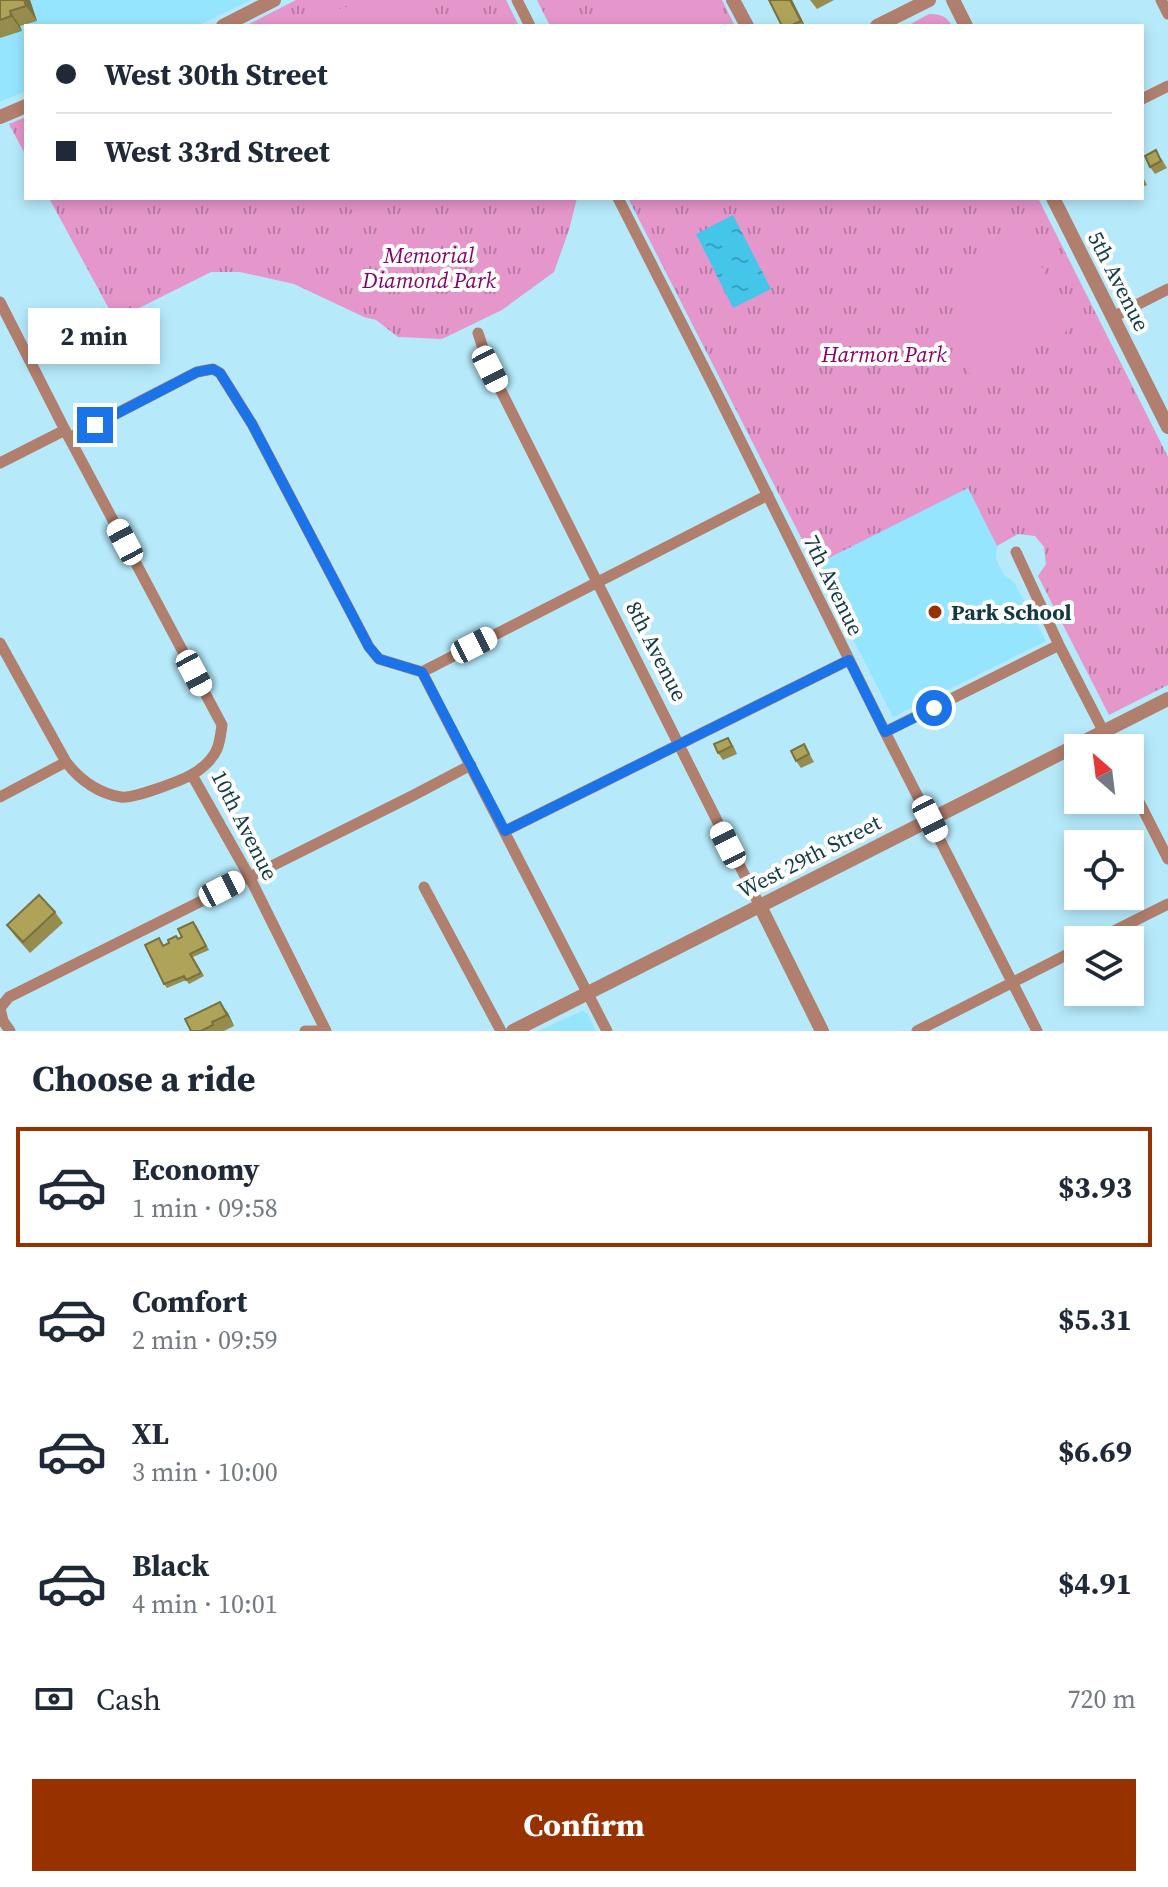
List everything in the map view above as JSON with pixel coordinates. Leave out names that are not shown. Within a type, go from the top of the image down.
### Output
[{"type":"street","points":[[227,24],[274,0]]},
{"type":"street","points":[[517,0],[529,24]]},
{"type":"street","points":[[733,0],[746,24]]},
{"type":"street","points":[[881,24],[929,0]]},
{"type":"street","points":[[953,0],[965,24]]},
{"type":"street","points":[[1161,0],[1168,14]]},
{"type":"street","points":[[1144,98],[1168,86]]},
{"type":"street","points":[[0,117],[24,107]]},
{"type":"street","name":"7th Avenue","points":[[619,200],[1037,1031]]},
{"type":"street","name":"5th Avenue","points":[[1054,200],[1168,427]]},
{"type":"street","points":[[1113,317],[1168,289]]},
{"type":"street","name":"10th Avenue","points":[[0,302],[222,725],[217,749],[209,762],[192,775],[249,876],[326,1031]]},
{"type":"street","name":"8th Avenue","points":[[478,333],[490,369],[822,1031]]},
{"type":"street","points":[[0,463],[197,372],[213,369],[229,385],[252,424],[369,647],[379,659],[422,672],[768,495]]},
{"type":"street","points":[[1016,552],[1059,645],[1105,734]]},
{"type":"street","points":[[0,643],[66,762],[78,777],[99,790],[125,798],[192,775]]},
{"type":"street","points":[[885,732],[1059,645]]},
{"type":"street","points":[[505,831],[849,660]]},
{"type":"street","points":[[422,672],[607,1031]]},
{"type":"street","name":"West 29th Street","points":[[513,1031],[1168,699]]},
{"type":"street","points":[[0,797],[66,762]]},
{"type":"street","points":[[10,1031],[3,1021],[0,1008],[9,997],[471,765]]},
{"type":"street","points":[[1144,812],[1168,859]]},
{"type":"street","points":[[424,887],[501,1031]]},
{"type":"street","points":[[1124,926],[1168,904]]},
{"type":"street","points":[[917,1031],[1064,956]]},
{"type":"street","points":[[305,1031],[326,1031]]},
{"type":"shaded area","points":[[0,0],[251,0],[201,24],[24,24],[24,92],[0,102]]},
{"type":"shaded area","name":"Park School","points":[[968,487],[997,546],[996,559],[1004,575],[1014,582],[1046,641],[893,717],[815,565]]},
{"type":"shaded area","points":[[582,1011],[588,1014],[596,1031],[538,1031]]},
{"type":"green space","points":[[296,0],[506,0],[518,24],[249,24]]},
{"type":"green space","points":[[370,0],[403,2],[433,11],[448,24],[304,24],[322,14]]},
{"type":"green space","points":[[537,0],[722,0],[734,24],[549,24]]},
{"type":"green space","points":[[617,0],[666,16],[670,24],[620,24],[610,4]]},
{"type":"green space","points":[[667,0],[697,0],[707,20],[699,24],[679,24]]},
{"type":"green space","points":[[929,14],[937,14],[951,24],[911,24]]},
{"type":"green space","points":[[24,118],[24,152],[9,124]]},
{"type":"green space","name":"Memorial Diamond Park","points":[[50,200],[576,200],[554,272],[502,310],[442,339],[398,337],[376,320],[294,284],[240,272],[211,272],[115,320]]},
{"type":"green space","points":[[336,200],[381,200],[358,212],[338,204]]},
{"type":"green space","name":"Harmon Park","points":[[629,200],[1039,200],[1168,457],[1168,685],[1109,715],[1038,576],[1046,564],[1044,547],[1035,536],[1018,534],[997,546],[968,488],[815,565]]},
{"type":"green space","points":[[1020,225],[1069,319],[1066,332],[972,379],[959,348],[956,330],[962,288],[984,252]]},
{"type":"water","points":[[733,215],[771,289],[733,308],[696,234]]},
{"type":"building","points":[[0,0],[24,0],[26,6],[10,11],[11,16],[0,20]]},
{"type":"building","points":[[769,0],[790,0],[801,21],[781,24]]},
{"type":"building","points":[[1156,150],[1161,161],[1150,167],[1145,156]]},
{"type":"building","points":[[728,738],[732,746],[718,753],[714,744]]},
{"type":"building","points":[[804,744],[809,754],[796,761],[791,751]]},
{"type":"building","points":[[39,895],[55,912],[23,942],[7,925]]},
{"type":"building","points":[[193,922],[206,946],[190,954],[201,973],[186,980],[184,976],[164,984],[145,945],[159,938],[163,946],[176,936],[178,939],[182,937],[178,929]]},
{"type":"building","points":[[220,1002],[227,1015],[201,1031],[191,1031],[185,1019]]},
{"type":"place","name":"Park School","points":[[935,612]]},
{"type":"route","points":[[95,425],[197,372],[213,369],[220,373],[252,424],[369,647],[379,659],[422,672],[505,831],[849,660],[885,732],[934,708]]}]
